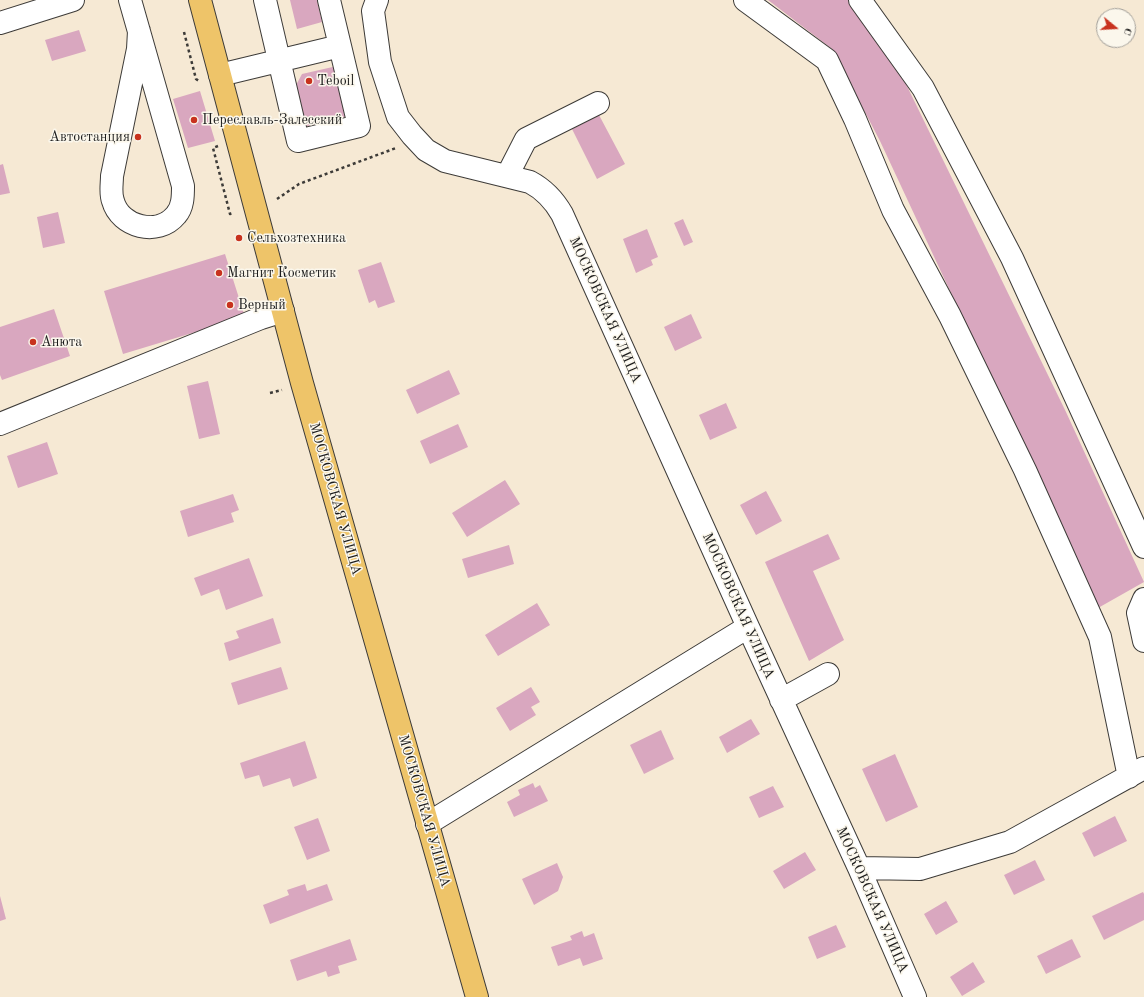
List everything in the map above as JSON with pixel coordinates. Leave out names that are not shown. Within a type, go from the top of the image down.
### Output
[{"type":"main road","name":"МОСКОВСКАЯ УЛИЦА","points":[[200,0],[283,311],[477,997]]},
{"type":"street","points":[[0,23],[23,7],[73,0]]},
{"type":"street","points":[[130,0],[139,31],[183,186],[183,198],[176,216],[158,226],[147,227],[135,225],[126,220],[118,212],[112,201],[112,176],[138,49],[139,31]]},
{"type":"street","points":[[265,0],[298,141],[359,126],[329,0]]},
{"type":"street","name":"МОСКОВСКАЯ УЛИЦА","points":[[377,0],[373,11],[380,62],[398,117],[412,135],[426,150],[445,161],[530,182],[540,187],[556,203],[562,214],[781,700],[859,868],[915,997]]},
{"type":"street","points":[[745,0],[828,60],[855,119],[893,210],[950,316],[1025,470],[1100,637],[1136,772],[1010,842],[920,869],[859,868]]},
{"type":"street","points":[[860,0],[922,88],[1001,238],[1015,265],[1144,547]]},
{"type":"street","points":[[220,75],[340,46]]},
{"type":"street","points":[[507,176],[526,139],[598,103]]},
{"type":"street","points":[[0,424],[254,321],[283,311]]},
{"type":"street","points":[[1144,599],[1138,613],[1144,640]]},
{"type":"street","points":[[427,824],[748,627]]},
{"type":"street","points":[[781,700],[828,674]]},
{"type":"path","points":[[277,199],[299,184],[394,150],[412,135]]},
{"type":"path","points":[[213,148],[230,214],[234,213]]},
{"type":"path","points":[[270,393],[286,388]]},
{"type":"building","points":[[290,0],[317,0],[322,22],[297,29]]},
{"type":"building","points":[[768,0],[854,0],[906,84],[1066,412],[1144,582],[1098,608],[880,141],[832,49]]},
{"type":"building","points":[[79,30],[86,51],[52,61],[45,40]]},
{"type":"building","points":[[337,66],[349,116],[303,127],[294,89],[302,74]]},
{"type":"building","name":"Переславль-Залесский","points":[[200,91],[215,141],[188,148],[173,99]]},
{"type":"building","points":[[599,115],[625,164],[597,179],[572,129]]},
{"type":"building","points":[[3,164],[10,193],[0,195],[0,165]]},
{"type":"building","points":[[58,212],[65,243],[43,248],[37,217]]},
{"type":"building","points":[[683,219],[693,242],[684,246],[674,223]]},
{"type":"building","points":[[647,229],[658,257],[651,260],[653,265],[636,273],[623,239]]},
{"type":"building","points":[[225,254],[245,317],[123,354],[104,291]]},
{"type":"building","points":[[381,262],[395,302],[378,308],[375,300],[369,303],[358,270]]},
{"type":"building","name":"Анюта","points":[[54,309],[70,356],[2,380],[0,375],[0,327]]},
{"type":"building","points":[[691,314],[702,338],[675,351],[664,327]]},
{"type":"building","points":[[449,370],[460,394],[417,414],[406,390]]},
{"type":"building","points":[[208,381],[220,434],[199,439],[187,386]]},
{"type":"building","points":[[726,403],[737,428],[710,440],[699,415]]},
{"type":"building","points":[[458,424],[468,447],[430,464],[420,441]]},
{"type":"building","points":[[47,442],[58,474],[18,488],[7,456]]},
{"type":"building","points":[[505,480],[520,504],[467,537],[452,513]]},
{"type":"building","points":[[766,491],[782,521],[756,535],[740,505]]},
{"type":"building","points":[[233,494],[239,510],[231,513],[234,522],[188,537],[180,511]]},
{"type":"building","points":[[828,534],[840,559],[813,571],[844,640],[809,661],[765,562]]},
{"type":"building","points":[[509,545],[514,564],[468,578],[462,559]]},
{"type":"building","points":[[249,558],[263,596],[226,610],[219,589],[201,596],[194,578]]},
{"type":"building","points":[[537,603],[550,625],[498,656],[485,635]]},
{"type":"building","points":[[273,618],[281,643],[229,661],[224,643],[239,638],[236,631]]},
{"type":"building","points":[[281,667],[288,689],[238,705],[231,683]]},
{"type":"building","points":[[531,687],[540,702],[531,707],[536,715],[510,731],[496,708]]},
{"type":"building","points":[[751,719],[760,734],[727,753],[719,737]]},
{"type":"building","points":[[661,730],[674,759],[644,774],[630,745]]},
{"type":"building","points":[[305,741],[317,778],[293,787],[290,778],[263,787],[259,775],[245,779],[240,763]]},
{"type":"building","points":[[895,754],[918,807],[886,822],[862,769]]},
{"type":"building","points":[[533,783],[535,788],[540,785],[548,801],[514,817],[507,802],[520,795],[518,790]]},
{"type":"building","points":[[773,786],[784,807],[759,818],[749,797]]},
{"type":"building","points":[[1115,816],[1127,841],[1094,857],[1082,833]]},
{"type":"building","points":[[318,818],[330,851],[307,860],[294,827]]},
{"type":"building","points":[[805,852],[816,870],[784,889],[773,871]]},
{"type":"building","points":[[1035,860],[1045,880],[1014,895],[1004,875]]},
{"type":"building","points":[[557,863],[563,877],[558,891],[534,905],[522,879]]},
{"type":"building","points":[[305,884],[307,891],[327,884],[333,900],[270,924],[263,905],[289,895],[287,890]]},
{"type":"building","points":[[1143,892],[1144,920],[1104,940],[1092,916]]},
{"type":"building","points":[[0,896],[6,919],[0,921]]},
{"type":"building","points":[[946,901],[958,922],[936,935],[924,914]]},
{"type":"building","points":[[836,925],[846,947],[817,959],[808,937]]},
{"type":"building","points":[[582,931],[584,937],[594,933],[603,959],[583,966],[580,958],[558,966],[551,947],[572,940],[570,936]]},
{"type":"building","points":[[350,939],[357,960],[338,966],[340,973],[328,977],[326,971],[297,981],[290,960]]},
{"type":"building","points":[[1072,939],[1081,957],[1046,974],[1037,956]]},
{"type":"building","points":[[973,962],[985,982],[962,996],[950,977]]},
{"type":"place","name":"Teboil","points":[[309,81]]},
{"type":"place","name":"Переславль-Залесский","points":[[194,120]]},
{"type":"place","name":"Автостанция","points":[[138,137]]},
{"type":"place","name":"Сельхозтехника","points":[[239,238]]},
{"type":"place","name":"Магнит Косметик","points":[[219,273]]},
{"type":"place","name":"Верный","points":[[230,305]]},
{"type":"place","name":"Анюта","points":[[33,342]]}]
